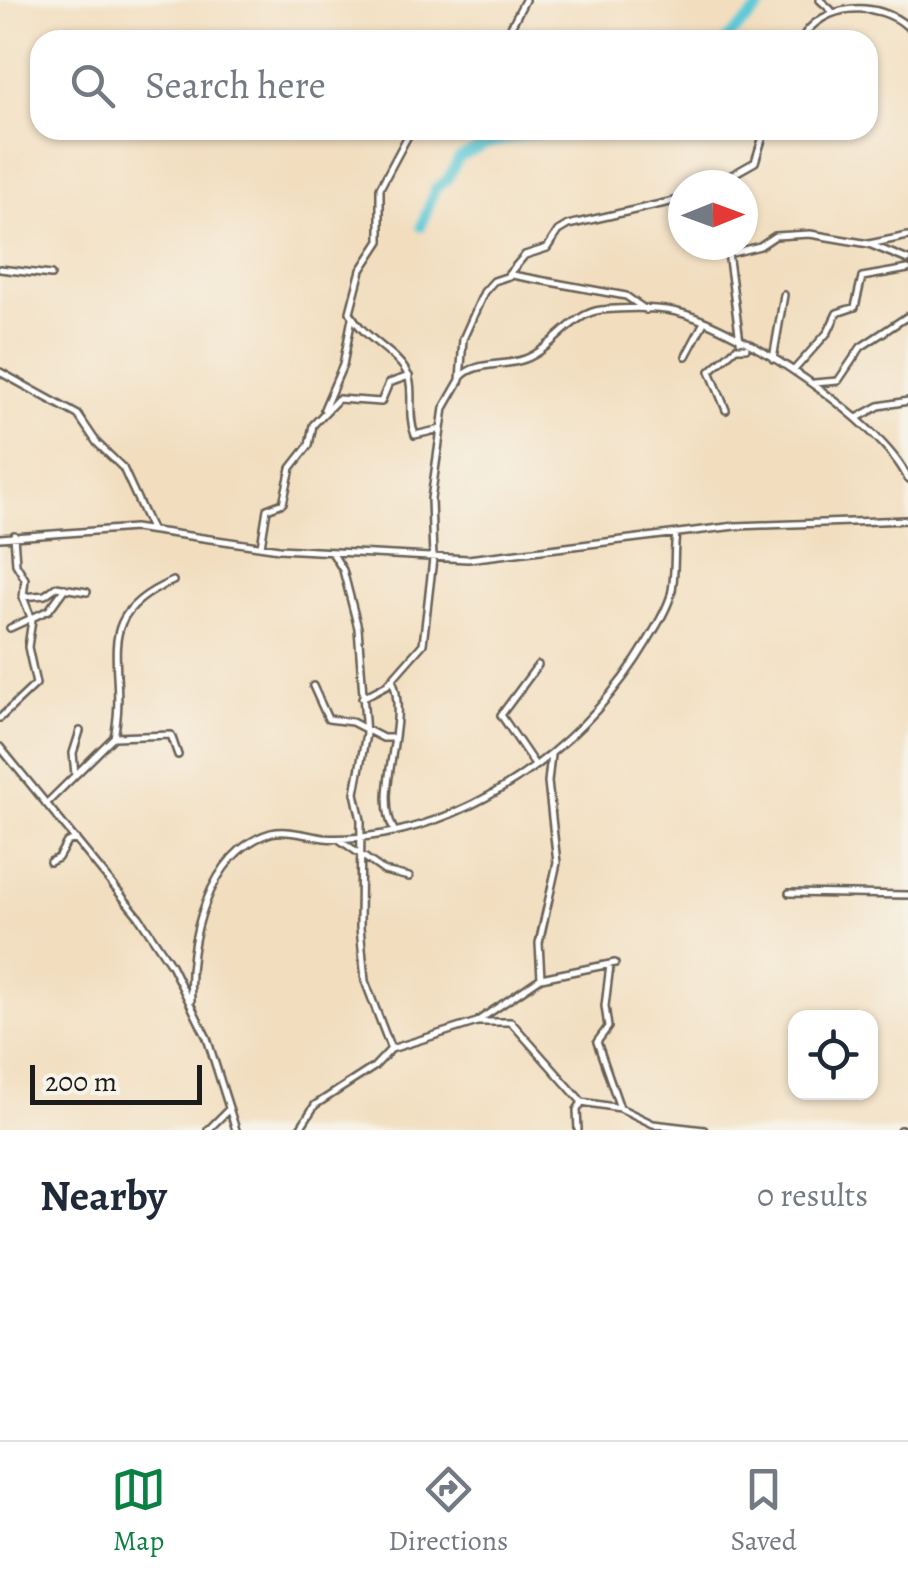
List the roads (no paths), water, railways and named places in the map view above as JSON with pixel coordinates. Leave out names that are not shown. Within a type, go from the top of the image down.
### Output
[{"type":"street","points":[[509,30],[525,0]]},
{"type":"street","points":[[820,0],[831,10]]},
{"type":"street","points":[[809,30],[831,10],[870,4],[896,16],[908,27]]},
{"type":"street","points":[[261,546],[267,508],[282,503],[291,468],[309,445],[313,425],[344,365],[351,306],[361,270],[380,242],[380,188],[406,140]]},
{"type":"street","points":[[742,170],[755,162],[762,140]]},
{"type":"street","points":[[460,380],[463,339],[484,292],[508,275],[526,254],[547,248],[568,224],[668,202]]},
{"type":"street","points":[[758,246],[775,236],[810,234],[869,244],[908,260]]},
{"type":"street","points":[[869,244],[908,236]]},
{"type":"street","points":[[729,260],[738,344]]},
{"type":"street","points":[[794,370],[828,332],[837,312],[855,307],[862,277],[908,269]]},
{"type":"street","points":[[0,270],[51,275]]},
{"type":"street","points":[[508,275],[626,296],[646,310]]},
{"type":"street","points":[[773,359],[784,295]]},
{"type":"street","points":[[362,698],[392,679],[422,644],[433,559],[430,517],[445,403],[474,367],[498,366],[536,354],[596,311],[678,312],[794,370],[856,418],[908,479]]},
{"type":"street","points":[[811,382],[838,381],[861,346],[908,316]]},
{"type":"street","points":[[352,318],[409,376],[414,433],[442,429]]},
{"type":"street","points":[[686,356],[703,324]]},
{"type":"street","points":[[726,410],[710,370],[738,344]]},
{"type":"street","points":[[0,372],[78,416],[122,468],[151,530]]},
{"type":"street","points":[[323,412],[343,398],[382,402],[389,382],[409,376]]},
{"type":"street","points":[[856,418],[880,406],[908,401]]},
{"type":"street","points":[[0,538],[102,527],[334,554],[502,558],[768,524],[908,520]]},
{"type":"street","points":[[191,1000],[198,937],[214,884],[228,862],[271,833],[338,838],[395,832],[472,806],[551,755],[598,710],[661,618],[672,592],[676,534]]},
{"type":"street","points":[[0,718],[34,688],[28,647],[32,620],[23,597],[24,579],[16,564],[14,536]]},
{"type":"street","points":[[334,554],[358,628],[366,740],[355,793],[363,858],[360,927],[365,981],[390,1049]]},
{"type":"street","points":[[114,737],[117,630],[141,595],[173,581]]},
{"type":"street","points":[[23,597],[65,588],[87,592]]},
{"type":"street","points":[[10,628],[49,610],[65,588]]},
{"type":"street","points":[[535,765],[501,715],[538,665]]},
{"type":"street","points":[[392,679],[400,713],[388,799],[395,832]]},
{"type":"street","points":[[314,686],[328,719],[364,728],[383,738],[396,738]]},
{"type":"street","points":[[75,775],[73,753],[80,731]]},
{"type":"street","points":[[46,804],[114,737],[171,735],[178,755]]},
{"type":"street","points":[[0,747],[139,917],[191,1000],[236,1130]]},
{"type":"street","points":[[541,978],[539,944],[556,864],[548,782],[551,755]]},
{"type":"street","points":[[338,838],[384,871],[410,877]]},
{"type":"street","points":[[50,862],[58,858],[66,842],[76,839]]},
{"type":"street","points":[[789,893],[908,896]]},
{"type":"street","points":[[477,1022],[541,978],[612,964],[604,1006],[608,1027],[597,1042],[620,1108]]},
{"type":"street","points":[[299,1130],[315,1104],[374,1066],[390,1049],[477,1022],[511,1022],[582,1102],[620,1108],[654,1124],[704,1130]]},
{"type":"street","points":[[578,1130],[577,1110],[582,1102]]},
{"type":"street","points":[[208,1130],[229,1109]]},
{"type":"street","points":[[900,1130],[908,1130]]},
{"type":"waterway","points":[[736,30],[768,0]]},
{"type":"waterway","points":[[421,227],[435,189],[447,180],[459,158],[506,140]]}]
